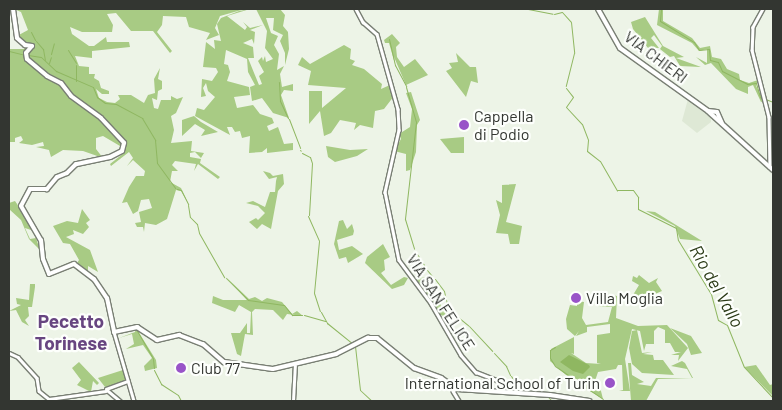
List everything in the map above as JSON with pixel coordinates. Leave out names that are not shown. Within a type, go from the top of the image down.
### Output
[{"type":"main road","points":[[13,9],[15,34],[23,44],[32,46],[26,54],[27,59],[47,76],[61,83],[71,96],[114,130],[124,147],[110,157],[76,164],[67,173],[56,177],[47,190],[35,187],[25,194],[21,209],[41,240],[43,259],[50,274],[74,264],[97,281],[107,298],[114,332],[137,327],[155,340],[179,335],[203,344],[221,361],[273,369],[295,366],[354,345],[368,338],[383,340],[414,368],[441,378],[454,388],[499,393],[550,395],[590,401]]},
{"type":"main road","name":"VIA CHIERI","points":[[598,9],[617,46],[718,117],[722,123],[772,169]]},
{"type":"street","points":[[762,9],[753,27],[752,50],[767,110],[772,169]]},
{"type":"street","name":"VIA SAN FELICE","points":[[356,11],[374,30],[378,39],[400,121],[385,192],[399,260],[431,303],[461,356],[476,372],[501,384],[499,393]]},
{"type":"street","points":[[114,332],[134,401]]},
{"type":"street","points":[[9,353],[18,357],[38,378],[39,391],[44,397],[52,400],[106,390],[128,381]]},
{"type":"street","points":[[293,401],[295,366]]},
{"type":"street","points":[[454,388],[459,401]]},
{"type":"street","points":[[106,390],[120,401]]},
{"type":"shaded area","points":[[14,9],[245,9],[220,16],[215,28],[219,35],[206,40],[210,33],[189,27],[186,17],[163,16],[162,25],[157,32],[172,51],[170,53],[153,31],[131,31],[116,13],[107,14],[113,25],[112,32],[82,32],[70,27],[72,34],[89,46],[94,46],[106,37],[107,42],[129,42],[130,47],[92,51],[92,58],[75,56],[79,66],[89,67],[89,74],[95,74],[94,78],[99,81],[101,88],[109,91],[109,94],[102,94],[96,89],[99,98],[107,102],[115,103],[120,99],[118,95],[131,95],[144,103],[148,95],[155,93],[154,79],[160,68],[158,79],[162,81],[162,89],[158,91],[157,100],[152,98],[154,108],[158,109],[161,100],[171,100],[171,96],[177,99],[183,97],[176,113],[171,116],[174,130],[171,143],[192,141],[191,151],[204,153],[201,158],[195,152],[190,153],[190,157],[201,159],[200,163],[220,177],[218,179],[198,164],[194,171],[196,164],[175,161],[172,165],[178,171],[172,171],[170,182],[181,188],[188,203],[181,191],[176,190],[167,219],[156,225],[145,223],[144,232],[143,227],[137,227],[135,223],[141,222],[139,212],[152,208],[149,199],[141,200],[138,211],[133,214],[127,202],[122,203],[136,176],[144,176],[145,171],[133,160],[127,166],[133,158],[129,152],[111,166],[110,164],[124,153],[125,145],[120,146],[103,136],[96,138],[96,149],[103,158],[83,151],[63,150],[51,157],[49,150],[36,147],[44,146],[43,142],[32,145],[19,143],[23,140],[21,136],[15,138],[15,142],[9,142],[9,49],[24,49],[25,45],[17,36],[28,30],[21,12]]},
{"type":"shaded area","points":[[250,9],[227,16],[245,30],[247,27],[243,22],[250,28],[263,25],[250,30],[255,32],[254,44],[252,39],[243,43],[253,47],[254,58],[248,58],[259,85],[262,84],[259,76],[264,72],[258,61],[262,57],[263,61],[265,56],[266,62],[273,59],[265,48],[267,31],[256,9],[280,9],[285,15],[283,26],[288,32],[289,49],[285,65],[285,53],[280,41],[283,35],[273,30],[274,18],[266,18],[271,33],[278,36],[274,45],[279,54],[277,70],[284,66],[280,74],[282,87],[293,84],[293,91],[284,90],[281,95],[289,118],[273,113],[262,98],[252,101],[250,87],[255,85],[248,72],[247,59],[226,50],[224,64],[228,65],[230,72],[227,81],[249,87],[250,95],[234,97],[237,108],[253,105],[260,114],[272,118],[274,123],[267,126],[269,131],[278,127],[284,144],[293,143],[293,150],[267,153],[267,148],[262,152],[249,153],[250,136],[242,138],[240,131],[235,132],[232,127],[227,127],[230,135],[195,116],[197,108],[204,110],[215,97],[208,91],[206,83],[203,88],[206,96],[201,97],[202,79],[212,81],[218,72],[216,68],[203,67],[206,42],[215,49],[214,40],[221,41],[217,24],[221,18],[239,11]]},
{"type":"shaded area","points":[[659,9],[663,9],[663,21],[692,38],[700,48],[710,46],[712,57],[721,59],[727,69],[739,74],[740,80],[749,83],[758,80],[756,86],[764,101],[761,102],[753,85],[748,87],[748,94],[736,89],[711,63],[705,65],[696,57],[707,63],[707,49],[699,51],[692,43],[657,25]]},
{"type":"shaded area","points":[[645,17],[663,46],[684,57],[676,58],[701,67],[680,66],[674,56],[670,57],[660,49],[662,46],[654,35],[651,38],[659,48],[648,48],[633,29],[631,22]]},
{"type":"shaded area","points":[[392,34],[400,43],[396,47],[397,57],[404,67],[415,59],[428,75],[406,85],[394,57],[395,64],[389,43],[385,43],[384,40]]},
{"type":"shaded area","points":[[344,45],[351,49],[350,59],[355,61],[352,65],[364,69],[382,84],[381,89],[390,85],[394,96],[384,109],[375,111],[373,128],[360,125],[354,130],[356,123],[340,120],[331,133],[324,136],[320,111],[309,124],[309,91],[322,91],[322,108],[346,88],[308,85],[311,71],[298,65],[302,57],[310,64]]},
{"type":"shaded area","points":[[456,53],[470,67],[476,67],[478,83],[471,81],[466,97],[446,71],[452,68],[449,63],[458,62]]},
{"type":"shaded area","points":[[411,92],[420,120],[417,125],[416,152],[410,170],[406,171],[406,154],[394,151],[401,139],[399,134],[410,127],[412,109],[406,93]]},
{"type":"shaded area","points":[[688,99],[711,117],[711,122],[697,133],[682,121]]},
{"type":"shaded area","points":[[194,116],[218,132],[201,136],[205,130],[195,124],[182,136],[182,120]]},
{"type":"shaded area","points":[[464,137],[464,153],[451,153],[440,139]]},
{"type":"shaded area","points":[[326,146],[350,150],[368,149],[357,156],[335,162],[328,157]]},
{"type":"shaded area","points":[[263,171],[273,176],[283,174],[284,184],[278,191],[271,229],[262,224],[257,229],[249,222],[256,218],[258,220],[265,213],[258,206],[246,203],[253,201],[265,207],[270,192],[275,192],[277,177],[269,179]]},
{"type":"shaded area","points":[[516,184],[506,222],[522,226],[519,244],[510,244],[508,234],[496,233],[500,215],[496,200],[502,203],[502,185]]},
{"type":"shaded area","points":[[15,201],[30,223],[31,230],[25,228],[30,239],[36,238],[40,250],[29,239],[21,220],[9,209],[9,203]]},
{"type":"shaded area","points":[[82,209],[90,220],[86,223],[89,227],[83,234],[73,230],[74,234],[66,237],[90,250],[98,272],[88,266],[88,271],[77,263],[79,260],[70,244],[63,243],[53,226],[67,221],[78,223]]},
{"type":"shaded area","points":[[646,211],[655,212],[702,241],[680,239],[675,226]]},
{"type":"shaded area","points":[[343,220],[347,229],[352,224],[354,231],[353,235],[337,240],[339,250],[352,246],[363,254],[348,263],[346,257],[339,259],[334,244],[339,221]]},
{"type":"shaded area","points":[[383,244],[390,257],[384,260],[385,270],[381,273],[391,285],[404,277],[408,278],[404,285],[392,289],[365,263],[367,257]]},
{"type":"shaded area","points":[[639,275],[649,283],[658,278],[656,282],[662,291],[655,294],[657,302],[633,295],[639,285],[632,281],[633,276],[637,278]]},
{"type":"shaded area","points":[[226,277],[249,299],[255,297],[262,301],[267,298],[282,302],[292,314],[297,311],[303,316],[287,314],[283,320],[273,310],[255,309],[252,312],[253,335],[245,334],[241,356],[237,354],[231,333],[240,333],[247,323],[247,333],[250,333],[251,312],[239,305],[235,312],[212,303],[213,296],[223,300],[247,300]]},
{"type":"shaded area","points":[[424,277],[445,311],[451,311],[446,320],[442,315],[439,316],[415,280]]},
{"type":"shaded area","points":[[30,284],[35,284],[35,287],[32,307],[28,307],[29,316],[25,320],[29,326],[22,322],[16,310],[9,311],[21,305],[17,304],[16,298],[29,300]]},
{"type":"shaded area","points":[[599,293],[617,296],[616,318],[638,326],[667,325],[688,348],[678,361],[679,355],[671,355],[681,352],[675,352],[670,343],[665,343],[665,330],[658,327],[654,331],[654,344],[646,344],[644,351],[640,331],[632,329],[625,359],[630,391],[619,391],[623,390],[622,365],[618,365],[616,369],[598,372],[595,381],[599,383],[603,399],[573,381],[550,361],[551,349],[574,337],[574,354],[571,353],[586,363],[601,364],[597,363],[597,335],[610,333],[610,324],[587,327],[587,332],[576,336],[579,331],[575,336],[567,329],[566,319],[570,305],[577,306],[577,301],[584,302],[582,318],[586,325],[608,322],[612,307],[598,306]]},
{"type":"shaded area","points":[[136,328],[156,360],[157,368],[145,371],[144,366],[152,358],[143,345],[126,349],[134,344],[132,334],[119,338],[135,332]]},
{"type":"shaded area","points":[[670,328],[691,336],[702,353],[691,355],[687,344]]},
{"type":"shaded area","points":[[637,330],[642,353],[652,352],[643,354],[653,355],[654,360],[663,360],[674,375],[642,373],[632,364],[629,348],[632,331]]},
{"type":"shaded area","points":[[569,355],[590,367],[583,374],[573,371],[560,362]]},
{"type":"shaded area","points":[[682,361],[693,378],[658,379],[646,401],[631,401],[628,363],[631,363],[632,375],[644,382],[637,384],[651,386],[656,378],[692,378],[687,369],[671,366]]},
{"type":"shaded area","points":[[79,362],[99,383],[97,385],[93,381],[91,392],[77,385],[81,380],[72,368]]},
{"type":"shaded area","points":[[756,365],[770,385],[773,384],[773,396],[744,367]]},
{"type":"shaded area","points":[[123,370],[127,380],[117,384],[105,387],[98,378]]},
{"type":"waterway","name":"Rio del Vallo","points":[[528,9],[553,14]]},
{"type":"waterway","points":[[661,9],[660,21],[694,42],[699,50],[709,49],[710,60],[718,62],[722,71],[747,84],[756,83],[760,97],[773,102]]},
{"type":"waterway","name":"Rio del Vallo","points":[[554,14],[562,12],[571,22],[574,53],[566,86]]},
{"type":"waterway","points":[[31,32],[35,40]]},
{"type":"waterway","points":[[389,39],[395,65],[406,86]]},
{"type":"waterway","points":[[36,41],[43,49],[45,60]]},
{"type":"waterway","points":[[51,54],[54,43]]},
{"type":"waterway","points":[[68,50],[76,63]]},
{"type":"waterway","points":[[9,51],[25,55]]},
{"type":"waterway","points":[[28,55],[41,57],[56,71],[93,87],[97,97],[105,103],[116,104],[142,118],[155,140],[157,163],[175,188]]},
{"type":"waterway","points":[[49,63],[51,57]]},
{"type":"waterway","points":[[76,65],[76,81]]},
{"type":"waterway","points":[[279,82],[280,101],[288,118]]},
{"type":"waterway","points":[[406,87],[416,122],[405,219],[414,249]]},
{"type":"waterway","name":"Rio del Vallo","points":[[566,88],[573,97],[566,107],[582,124],[588,140],[587,151],[600,161],[617,190],[633,190],[638,197],[638,209],[676,228],[678,240],[711,294],[718,320],[727,325],[744,367],[773,398]]},
{"type":"waterway","points":[[289,119],[300,148]]},
{"type":"waterway","points":[[302,153],[310,157],[312,163],[309,215]]},
{"type":"waterway","points":[[177,189],[181,190],[188,204]]},
{"type":"waterway","points":[[188,205],[190,217],[197,224],[199,233],[224,277]]},
{"type":"waterway","points":[[308,216],[319,241],[314,293],[320,311]]},
{"type":"waterway","points":[[417,254],[426,268]]},
{"type":"waterway","points":[[427,270],[432,276]]},
{"type":"waterway","points":[[226,278],[248,300],[284,305],[292,315],[302,315]]},
{"type":"waterway","points":[[435,279],[444,291],[448,309],[468,325]]},
{"type":"waterway","points":[[321,312],[327,323],[355,346],[360,390],[372,401]]},
{"type":"waterway","points":[[304,315],[325,321]]},
{"type":"waterway","points":[[469,326],[492,351]]},
{"type":"waterway","points":[[136,329],[153,359],[154,368]]},
{"type":"waterway","points":[[555,347],[550,350],[550,358],[555,366],[603,399]]},
{"type":"waterway","points":[[494,353],[506,366],[510,375]]},
{"type":"waterway","points":[[154,370],[161,384],[178,395],[181,401]]},
{"type":"waterway","points":[[511,376],[522,391]]},
{"type":"waterway","points":[[525,395],[535,396]]},
{"type":"waterway","points":[[548,397],[552,401]]},
{"type":"place","name":"Cappella di Podio","points":[[464,125]]},
{"type":"place","name":"Villa Moglia","points":[[576,298]]},
{"type":"place","name":"Club 77","points":[[181,368]]},
{"type":"place","name":"International School of Turin","points":[[610,383]]},
{"type":"district","name":"Pecetto Torinese","points":[[71,332]]}]
